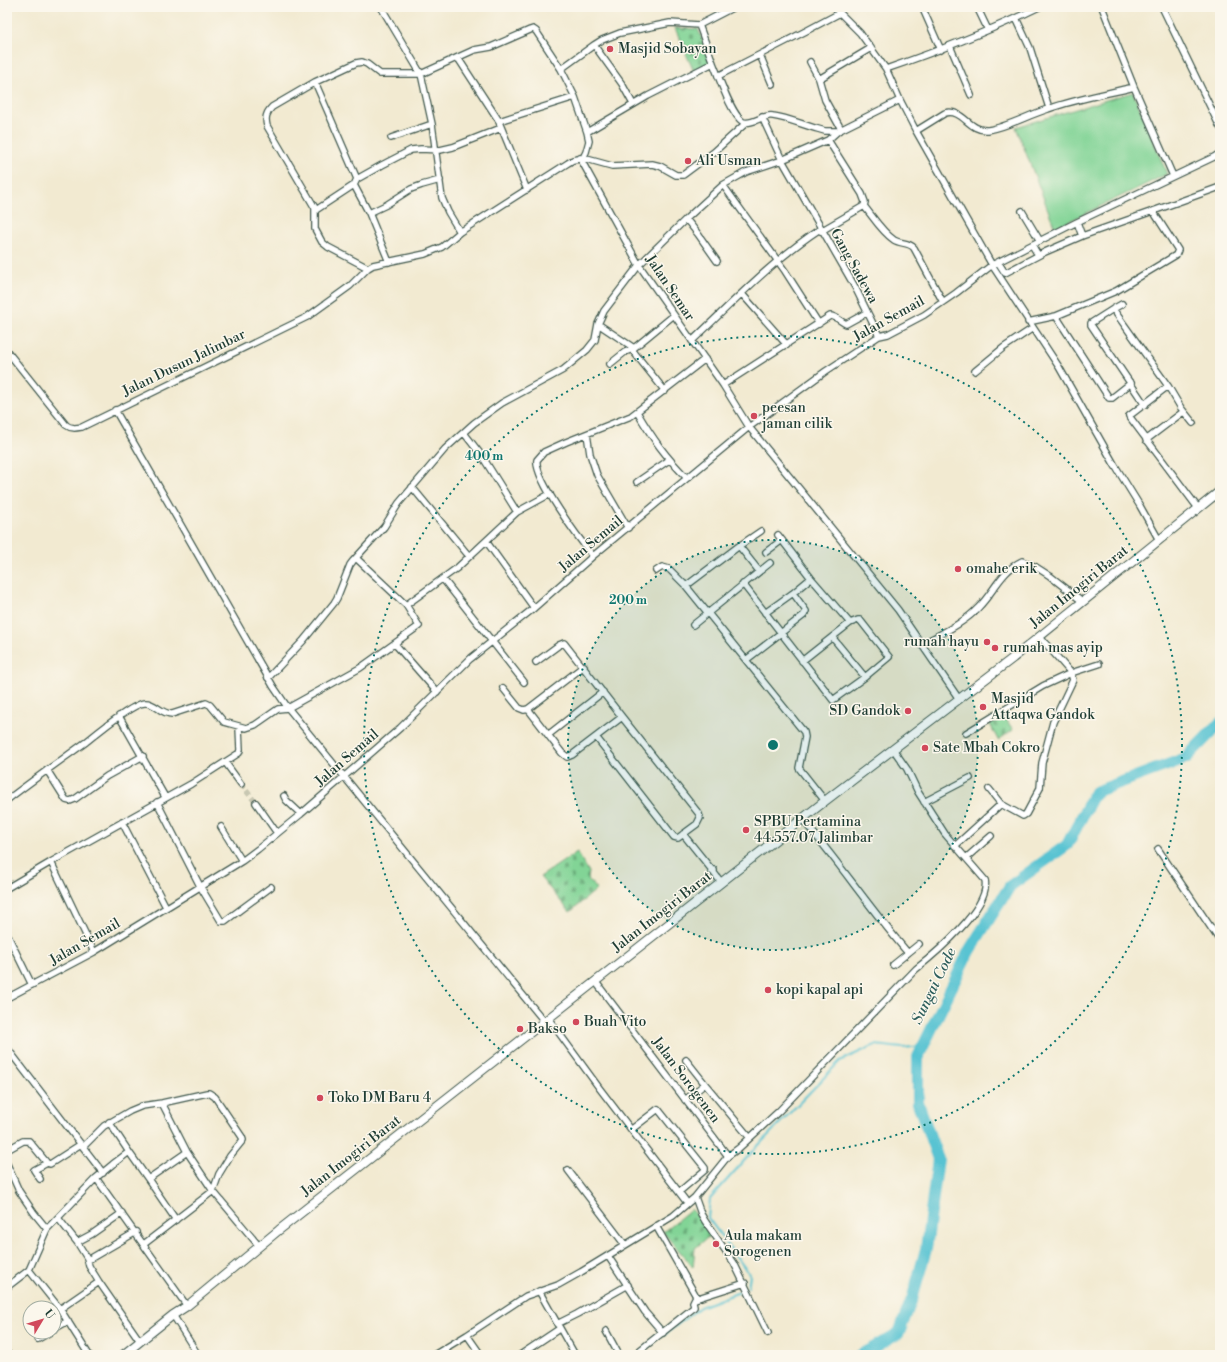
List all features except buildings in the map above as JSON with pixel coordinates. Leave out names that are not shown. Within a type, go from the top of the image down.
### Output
[{"type":"main road","name":"Jalan Imogiri Barat","points":[[123,1355],[173,1315],[187,1306],[259,1246],[721,882],[1039,636],[1220,491]]},
{"type":"street","points":[[381,7],[421,74],[432,124],[442,198],[448,212],[460,232]]},
{"type":"street","points":[[561,69],[602,40],[620,33],[660,24],[670,23],[699,25],[734,7]]},
{"type":"street","points":[[834,7],[860,34],[886,69],[916,130],[992,265],[1062,374],[1159,540]]},
{"type":"street","points":[[922,7],[941,50]]},
{"type":"street","points":[[977,7],[988,30]]},
{"type":"street","points":[[886,69],[941,50],[1039,7]]},
{"type":"street","points":[[1102,7],[1134,87],[1173,176]]},
{"type":"street","points":[[1162,7],[1220,127]]},
{"type":"street","points":[[718,76],[806,32],[840,13]]},
{"type":"street","points":[[1016,18],[1030,48],[1049,108]]},
{"type":"street","points":[[699,25],[718,76],[736,114],[740,120],[746,123]]},
{"type":"street","points":[[368,268],[328,247],[322,242],[315,229],[316,210],[266,126],[265,118],[272,107],[315,82],[356,63],[362,62],[367,64],[380,74],[421,74],[474,50],[491,47],[533,29],[536,31],[561,69],[575,97],[589,141],[586,152],[582,158],[612,166],[652,164],[660,166],[676,175],[683,175],[714,152],[746,123],[762,117],[774,116],[818,130],[832,132],[838,131],[900,100]]},
{"type":"street","points":[[594,45],[618,78],[634,104]]},
{"type":"street","points":[[950,46],[971,95]]},
{"type":"street","points":[[819,79],[871,48]]},
{"type":"street","points":[[760,55],[772,84]]},
{"type":"street","points":[[458,58],[500,121],[499,124],[527,190]]},
{"type":"street","points":[[810,62],[819,79],[825,100],[838,131]]},
{"type":"street","points":[[587,132],[664,87],[713,63]]},
{"type":"street","points":[[315,82],[357,180]]},
{"type":"street","points":[[916,130],[949,112],[957,113],[971,125],[982,130],[999,127],[1049,108],[1134,87]]},
{"type":"street","points":[[500,121],[575,97]]},
{"type":"street","name":"Gang Sadewa","points":[[762,117],[782,160],[855,287],[866,313],[879,336]]},
{"type":"street","points":[[391,138],[432,124]]},
{"type":"street","points":[[316,210],[354,185],[357,180],[411,150],[440,150],[453,147],[501,128]]},
{"type":"street","points":[[268,678],[303,641],[334,603],[350,565],[384,527],[399,503],[412,487],[446,449],[474,424],[502,403],[563,370],[587,350],[595,340],[598,324],[604,311],[639,265],[686,219],[724,185],[746,172],[782,160],[830,139],[838,131]]},
{"type":"street","points":[[830,139],[862,194],[865,202],[864,206],[894,240],[909,244],[914,248],[943,302]]},
{"type":"street","name":"Jalan Semail","points":[[7,998],[94,952],[242,861],[301,814],[400,728],[470,659],[534,608],[593,556],[748,427],[826,371],[879,336],[888,334],[924,315],[992,265],[1220,153]]},
{"type":"street","name":"Jalan Dusun Jalimbar","points":[[7,351],[69,427],[82,427],[307,317],[350,286],[373,265],[425,254],[442,247],[460,232],[568,163],[582,158]]},
{"type":"street","name":"Jalan Semar","points":[[582,158],[639,265],[723,385],[748,427],[898,610],[959,699]]},
{"type":"street","points":[[369,213],[386,205],[411,189],[440,180]]},
{"type":"street","points":[[354,185],[369,213],[390,262]]},
{"type":"street","points":[[724,185],[778,261],[819,324]]},
{"type":"street","points":[[998,262],[1005,272],[1038,255],[1082,236],[1220,187]]},
{"type":"street","points":[[692,341],[778,261],[821,230],[864,206]]},
{"type":"street","points":[[1022,211],[1040,241]]},
{"type":"street","points":[[1028,322],[1056,316],[1116,291],[1178,254],[1178,250],[1153,211]]},
{"type":"street","points":[[686,219],[717,261]]},
{"type":"street","points":[[1077,222],[1082,236]]},
{"type":"street","points":[[1032,245],[1038,255]]},
{"type":"street","points":[[742,294],[787,344]]},
{"type":"street","points":[[1122,304],[1090,324],[1145,404]]},
{"type":"street","points":[[1113,310],[1168,386],[1183,412],[1192,423]]},
{"type":"street","points":[[723,385],[830,316],[835,316],[846,324],[866,313]]},
{"type":"street","points":[[610,364],[625,352],[633,349],[674,315]]},
{"type":"street","points":[[1056,316],[1109,398],[1112,398],[1131,383]]},
{"type":"street","points":[[598,324],[633,349],[633,353],[664,391]]},
{"type":"street","points":[[974,371],[1003,348],[1033,328]]},
{"type":"street","points":[[593,556],[572,529],[550,494],[537,468],[538,460],[544,452],[631,416],[705,359]]},
{"type":"street","points":[[1168,386],[1129,416],[1198,508]]},
{"type":"street","points":[[115,410],[268,678],[288,708],[546,1020],[632,1129],[685,1200]]},
{"type":"street","points":[[637,412],[658,446],[669,460],[687,478]]},
{"type":"street","points":[[1146,440],[1183,412]]},
{"type":"street","points":[[464,434],[482,456],[517,512]]},
{"type":"street","points":[[587,434],[590,454],[597,475],[628,528]]},
{"type":"street","points":[[637,482],[669,460]]},
{"type":"street","points":[[412,487],[469,556]]},
{"type":"street","points":[[406,605],[458,568],[517,512],[550,494]]},
{"type":"street","points":[[686,586],[761,531]]},
{"type":"street","points":[[778,535],[811,578],[850,624]]},
{"type":"street","points":[[766,552],[782,540]]},
{"type":"street","points":[[486,541],[534,608]]},
{"type":"street","points":[[739,546],[759,571]]},
{"type":"street","points":[[7,800],[119,716],[141,703],[146,702],[153,705],[166,714],[172,714],[206,704],[210,705],[224,722],[239,727],[250,727],[278,709],[288,708],[360,668],[419,626],[406,605],[356,558]]},
{"type":"street","points":[[921,645],[973,613],[1010,568],[1022,561],[1036,567],[1050,576],[1082,601]]},
{"type":"street","points":[[693,625],[770,563]]},
{"type":"street","points":[[656,571],[662,567],[669,569],[686,586],[804,732],[805,737],[799,768],[825,801]]},
{"type":"street","points":[[766,613],[811,578]]},
{"type":"street","points":[[443,579],[524,682]]},
{"type":"street","points":[[743,584],[780,633],[802,661],[834,700],[889,657],[860,620],[858,620],[850,624],[802,661]]},
{"type":"street","points":[[746,660],[806,613],[805,609],[793,593]]},
{"type":"street","points":[[989,789],[1001,804],[1023,816],[1040,788],[1042,763],[1051,728],[1056,714],[1073,680],[1073,676],[1039,636]]},
{"type":"street","points":[[832,638],[865,677]]},
{"type":"street","points":[[536,662],[564,643],[584,666],[622,717],[699,814],[700,818],[698,822],[678,838],[674,837],[596,737]]},
{"type":"street","points":[[394,644],[437,692]]},
{"type":"street","points":[[966,733],[1042,686],[1071,673],[1099,664]]},
{"type":"street","points":[[503,688],[519,708],[524,710],[528,709],[584,666]]},
{"type":"street","points":[[548,734],[603,692]]},
{"type":"street","points":[[528,709],[562,753],[567,757],[572,755],[622,717]]},
{"type":"street","points":[[119,716],[165,797]]},
{"type":"street","points":[[7,888],[165,797],[191,784],[239,753],[239,727]]},
{"type":"street","points":[[434,1355],[526,1296],[558,1285],[673,1216],[695,1197],[728,1156],[779,1111],[916,969],[938,952],[957,933],[969,918],[979,902],[986,885],[984,878],[944,834],[913,783],[907,769],[893,749]]},
{"type":"street","points":[[47,770],[66,800],[70,801],[107,776],[143,756]]},
{"type":"street","points":[[225,762],[241,784]]},
{"type":"street","points":[[924,802],[970,778]]},
{"type":"street","points":[[284,796],[286,800],[301,814]]},
{"type":"street","points":[[157,802],[200,886],[220,919],[224,922],[271,887]]},
{"type":"street","points":[[256,803],[278,833]]},
{"type":"street","points":[[956,846],[1001,804]]},
{"type":"street","points":[[802,819],[824,845],[879,920],[908,953]]},
{"type":"street","points":[[122,822],[166,907]]},
{"type":"street","points":[[221,828],[242,861]]},
{"type":"street","points":[[683,834],[721,882]]},
{"type":"street","points":[[966,858],[991,836]]},
{"type":"street","points":[[1158,849],[1220,941]]},
{"type":"street","points":[[51,862],[94,952]]},
{"type":"street","points":[[7,934],[32,985]]},
{"type":"street","points":[[893,965],[919,944]]},
{"type":"street","name":"Jalan Sorogenen","points":[[595,981],[728,1156]]},
{"type":"street","points":[[7,1048],[102,1173]]},
{"type":"street","points":[[686,1060],[750,1138]]},
{"type":"street","points":[[685,1100],[705,1084]]},
{"type":"street","points":[[40,1178],[34,1170],[46,1163],[52,1164],[82,1146],[109,1122],[139,1107],[209,1093],[215,1097],[243,1140],[230,1156],[219,1174],[213,1191],[144,1244]]},
{"type":"street","points":[[162,1103],[186,1152],[213,1191],[259,1246]]},
{"type":"street","points":[[632,1129],[658,1109],[705,1168],[705,1170],[679,1192]]},
{"type":"street","points":[[109,1122],[176,1220]]},
{"type":"street","points":[[7,1150],[22,1141],[29,1142],[46,1163]]},
{"type":"street","points":[[7,1287],[29,1270],[48,1229],[96,1178],[129,1152]]},
{"type":"street","points":[[148,1179],[186,1152]]},
{"type":"street","points":[[7,1164],[19,1191],[34,1213],[48,1229]]},
{"type":"street","points":[[568,1170],[625,1246]]},
{"type":"street","points":[[96,1178],[136,1232],[187,1306]]},
{"type":"street","points":[[695,1197],[703,1217],[734,1263],[746,1285],[768,1333]]},
{"type":"street","points":[[77,1242],[122,1213]]},
{"type":"street","points":[[58,1218],[77,1242],[99,1282],[140,1341]]},
{"type":"street","points":[[634,1355],[692,1309],[694,1307],[693,1302],[696,1296],[656,1226]]},
{"type":"street","points":[[88,1260],[113,1247],[136,1232]]},
{"type":"street","points":[[608,1256],[628,1284],[645,1312],[663,1333]]},
{"type":"street","points":[[29,1270],[53,1300]]},
{"type":"street","points":[[62,1308],[99,1282]]},
{"type":"street","points":[[520,1355],[558,1326],[628,1284]]},
{"type":"street","points":[[695,1299],[746,1285]]},
{"type":"street","points":[[539,1291],[575,1355]]},
{"type":"street","points":[[62,1312],[90,1355]]},
{"type":"street","points":[[173,1315],[198,1355]]},
{"type":"street","points":[[62,1324],[68,1321]]},
{"type":"street","points":[[606,1331],[619,1355]]},
{"type":"street","points":[[467,1335],[482,1355]]},
{"type":"street","points":[[445,1348],[449,1355]]},
{"type":"green space","points":[[675,28],[698,29],[711,62],[694,72]]},
{"type":"green space","points":[[1133,92],[1167,174],[1055,228],[1016,127]]},
{"type":"green space","points":[[1004,716],[1013,730],[998,740],[990,724]]},
{"type":"green space","points":[[577,852],[589,872],[588,879],[597,889],[570,912],[540,877]]},
{"type":"green space","points":[[691,1209],[703,1221],[712,1234],[695,1248],[693,1267],[663,1232]]},
{"type":"waterway","name":"Sungai Code","points":[[861,1355],[899,1333],[913,1296],[926,1249],[938,1159],[918,1103],[918,1057],[969,951],[1010,886],[1067,845],[1095,792],[1186,758],[1220,723]]},
{"type":"waterway","points":[[748,1287],[750,1275],[708,1218],[710,1199],[752,1152],[840,1061],[875,1045],[902,1048],[923,1046]]},
{"type":"waterway","points":[[664,1335],[700,1307],[745,1290]]},
{"type":"tunnel","points":[[241,784],[256,803]]},
{"type":"place","name":"Masjid Sobayan","points":[[610,49]]},
{"type":"place","name":"Ali Usman","points":[[688,161]]},
{"type":"place","name":"peesan jaman cilik","points":[[754,416]]},
{"type":"place","name":"omahe erik","points":[[958,569]]},
{"type":"place","name":"rumah hayu","points":[[987,642]]},
{"type":"place","name":"rumah mas ayip","points":[[995,648]]},
{"type":"place","name":"Masjid Attaqwa Gandok","points":[[983,707]]},
{"type":"place","name":"SD Gandok","points":[[908,711]]},
{"type":"place","name":"Sate Mbah Cokro","points":[[925,748]]},
{"type":"place","name":"SPBU Pertamina 44.557.07 Jalimbar","points":[[746,830]]},
{"type":"place","name":"kopi kapal api","points":[[768,990]]},
{"type":"place","name":"Buah Vito","points":[[576,1022]]},
{"type":"place","name":"Bakso","points":[[520,1029]]},
{"type":"place","name":"Toko DM Baru 4","points":[[320,1098]]},
{"type":"place","name":"Aula makam Sorogenen","points":[[716,1244]]}]
